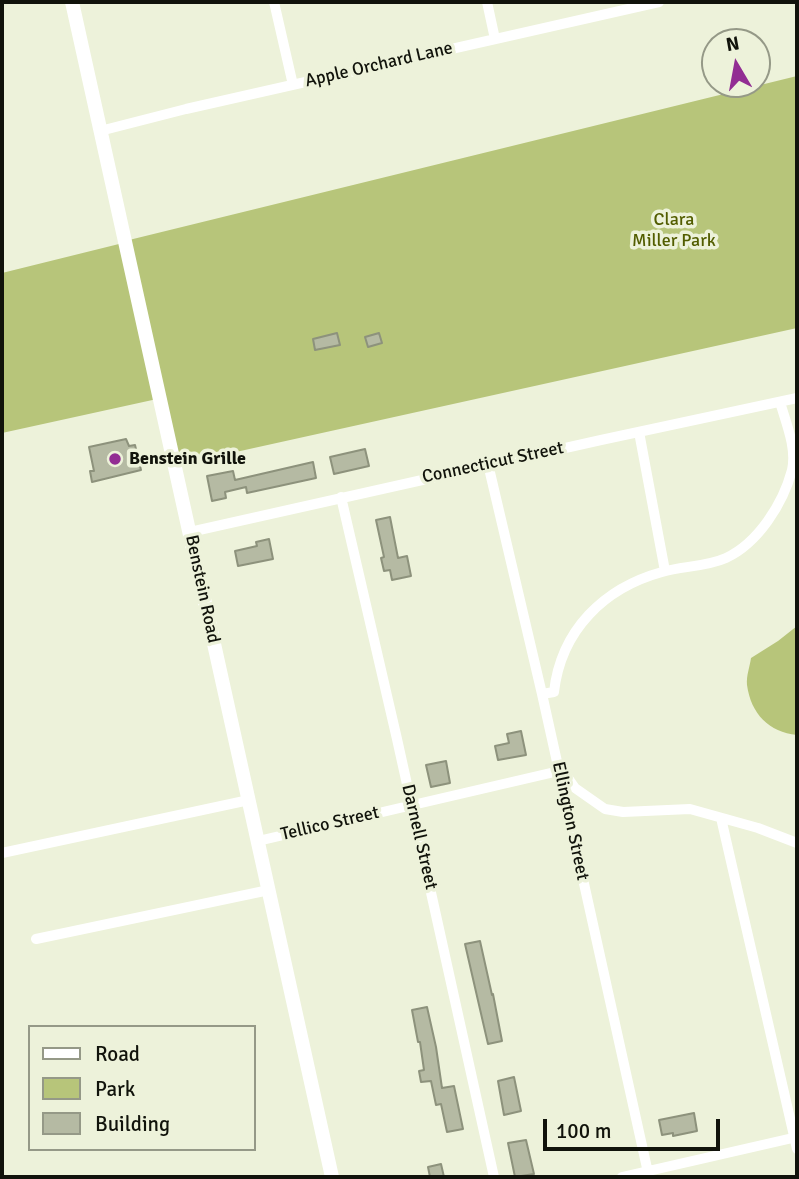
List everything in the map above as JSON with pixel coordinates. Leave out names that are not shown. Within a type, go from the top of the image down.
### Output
[{"type":"street","name":"Benstein Road","points":[[72,2],[332,1177]]},
{"type":"street","points":[[274,2],[293,85]]},
{"type":"street","points":[[486,2],[495,39]]},
{"type":"street","name":"Apple Orchard Lane","points":[[100,131],[659,2]]},
{"type":"street","name":"Connecticut Street","points":[[190,531],[797,398]]},
{"type":"street","points":[[542,694],[554,692],[555,679],[567,643],[586,617],[606,598],[639,579],[724,559],[742,548],[760,530],[778,505],[794,469],[792,444],[780,402]]},
{"type":"street","points":[[639,432],[665,571]]},
{"type":"street","name":"Ellington Street","points":[[488,464],[542,694],[648,1174]]},
{"type":"street","name":"Darnell Street","points":[[341,497],[494,1177]]},
{"type":"street","points":[[559,771],[575,788],[606,809],[623,812],[690,809],[758,828],[797,843]]},
{"type":"street","name":"Tellico Street","points":[[258,841],[559,771]]},
{"type":"street","points":[[2,853],[248,800]]},
{"type":"street","points":[[622,1177],[648,1174],[796,1141],[720,818]]},
{"type":"street","points":[[36,939],[269,890]]},
{"type":"green space","name":"Clara Miller Park","points":[[797,76],[797,328],[177,465],[125,241],[707,98],[771,98],[771,82]]},
{"type":"green space","points":[[123,243],[157,399],[2,433],[2,273]]},
{"type":"green space","points":[[797,626],[797,735],[778,730],[763,720],[753,705],[747,682],[751,658]]},
{"type":"building","points":[[337,333],[340,345],[315,350],[313,339]]},
{"type":"building","points":[[379,333],[382,343],[368,347],[365,337]]},
{"type":"building","name":"Benstein Grille","points":[[126,439],[129,446],[135,445],[141,470],[92,482],[90,471],[94,471],[89,447]]},
{"type":"building","points":[[365,449],[369,466],[334,474],[330,457]]},
{"type":"building","points":[[313,462],[316,478],[247,493],[246,487],[225,492],[226,498],[212,501],[207,476],[233,471],[235,480]]},
{"type":"building","points":[[390,517],[398,558],[407,556],[411,576],[392,580],[390,570],[384,571],[381,558],[384,557],[376,520]]},
{"type":"building","points":[[269,539],[273,559],[238,566],[235,551],[257,546],[256,542]]},
{"type":"building","points":[[521,731],[526,755],[498,760],[495,746],[509,743],[507,734]]},
{"type":"building","points":[[446,761],[450,783],[431,787],[426,765]]},
{"type":"building","points":[[480,941],[502,1041],[488,1044],[465,944]]},
{"type":"building","points":[[427,1007],[442,1088],[454,1086],[463,1129],[447,1132],[441,1104],[436,1105],[431,1081],[421,1082],[419,1071],[424,1070],[412,1010]]},
{"type":"building","points":[[514,1077],[521,1111],[504,1115],[498,1081]]},
{"type":"building","points":[[694,1113],[697,1131],[673,1136],[673,1133],[662,1135],[659,1120]]},
{"type":"building","points":[[526,1140],[534,1174],[515,1177],[508,1143]]},
{"type":"building","points":[[441,1164],[444,1177],[430,1177],[428,1167]]},
{"type":"place","name":"Benstein Grille","points":[[115,459]]}]
